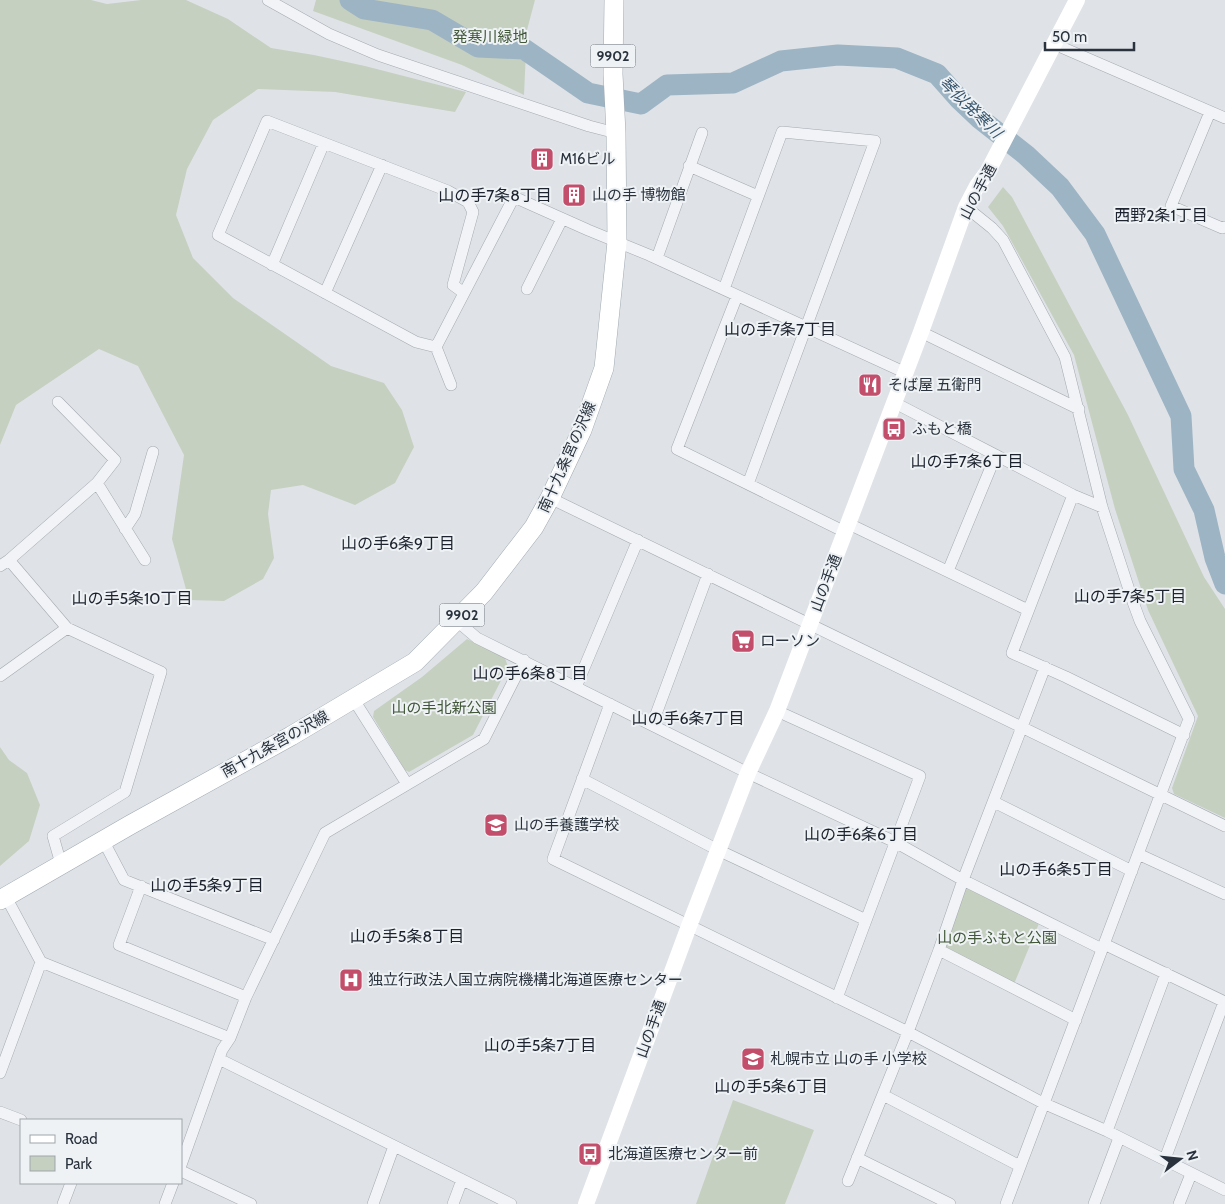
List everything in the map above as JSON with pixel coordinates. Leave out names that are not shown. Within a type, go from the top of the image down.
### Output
[{"type":"main road","name":"南十九条宮の沢線","points":[[3,898],[354,700],[415,662],[484,592],[543,514],[582,430],[604,368],[617,242],[613,55],[614,0]]},
{"type":"main road","name":"山の手通","points":[[586,1204],[718,850],[748,773],[777,711],[895,403],[966,207],[977,186],[988,172],[1077,0]]},
{"type":"street","points":[[268,0],[329,34],[378,55],[580,123],[616,133]]},
{"type":"street","points":[[1054,44],[1225,118]]},
{"type":"street","points":[[1210,112],[1172,206],[1222,228],[1225,226]]},
{"type":"street","points":[[436,347],[416,342],[218,236],[267,121],[448,191],[468,202],[473,212],[453,285],[464,293]]},
{"type":"street","points":[[724,289],[782,132],[875,141],[808,328],[748,484]]},
{"type":"street","points":[[657,258],[702,133]]},
{"type":"street","points":[[272,265],[324,143]]},
{"type":"street","points":[[325,293],[382,165]]},
{"type":"street","points":[[689,166],[758,196]]},
{"type":"street","points":[[451,385],[436,347],[514,197],[657,258],[906,373]]},
{"type":"street","points":[[966,207],[992,228],[1003,240],[1065,357],[1102,507],[1140,621],[1189,719],[1006,1204]]},
{"type":"street","points":[[527,289],[562,218]]},
{"type":"street","points":[[737,296],[677,449],[748,484],[948,571],[1028,610]]},
{"type":"street","points":[[922,332],[1079,409]]},
{"type":"street","points":[[58,402],[115,460],[97,483],[5,563],[67,628],[161,672],[125,792],[53,836],[61,864]]},
{"type":"street","points":[[895,403],[1072,495],[1102,507]]},
{"type":"street","points":[[125,529],[135,514],[153,452]]},
{"type":"street","points":[[948,571],[996,455]]},
{"type":"street","points":[[97,483],[145,560]]},
{"type":"street","points":[[1072,495],[1012,653],[1045,667],[1184,735]]},
{"type":"street","points":[[550,498],[1225,826]]},
{"type":"street","points":[[576,687],[638,540]]},
{"type":"street","points":[[652,725],[708,574]]},
{"type":"street","points":[[456,621],[477,638],[748,773],[895,842],[963,880],[1103,946],[1166,973],[1224,1002],[1164,1160]]},
{"type":"street","points":[[0,676],[67,628]]},
{"type":"street","points":[[182,1162],[222,1050],[230,1038],[246,997],[325,832],[484,739],[524,660]]},
{"type":"street","points":[[848,1181],[908,1032],[963,880],[1045,667]]},
{"type":"street","points":[[354,700],[407,784]]},
{"type":"street","points":[[610,704],[553,859],[908,1032],[1043,1103],[1107,1131],[1225,1190]]},
{"type":"street","points":[[777,711],[920,776],[837,998]]},
{"type":"street","points":[[582,779],[718,850],[866,920]]},
{"type":"street","points":[[994,802],[1132,872]]},
{"type":"street","points":[[103,840],[124,880],[274,940]]},
{"type":"street","points":[[1138,854],[1225,894]]},
{"type":"street","points":[[140,886],[119,944],[246,997]]},
{"type":"street","points":[[3,898],[41,962],[230,1038]]},
{"type":"street","points":[[939,950],[1076,1020]]},
{"type":"street","points":[[0,1073],[5,1044],[41,962]]},
{"type":"street","points":[[1107,1131],[1166,973]]},
{"type":"street","points":[[219,1059],[511,1204]]},
{"type":"street","points":[[883,1095],[1020,1166]]},
{"type":"street","points":[[0,1112],[20,1120]]},
{"type":"street","points":[[1094,1204],[1119,1138]]},
{"type":"street","points":[[373,1204],[394,1146]]},
{"type":"street","points":[[858,1158],[950,1204]]},
{"type":"street","points":[[182,1171],[251,1204]]},
{"type":"street","points":[[1179,1204],[1191,1174]]},
{"type":"street","points":[[453,1204],[462,1180]]},
{"type":"street","points":[[63,1204],[71,1184]]},
{"type":"street","points":[[165,1204],[173,1184]]},
{"type":"green space","points":[[0,0],[91,0],[107,4],[141,0],[186,0],[228,19],[271,48],[365,66],[466,92],[455,112],[335,92],[258,89],[213,120],[187,169],[176,215],[193,258],[233,298],[331,366],[384,383],[402,410],[414,447],[395,483],[355,505],[303,485],[271,490],[268,514],[274,558],[263,579],[224,601],[189,600],[172,539],[184,455],[138,366],[99,349],[16,405],[0,445]]},
{"type":"green space","name":"発寒川緑地","points":[[316,0],[535,0],[527,30],[524,95],[462,65],[313,11]]},
{"type":"green space","points":[[1003,187],[1012,197],[1128,415],[1204,577],[1225,609],[1225,818],[1174,794],[1172,788],[1198,716],[1148,610],[1115,509],[1074,355],[1003,226],[988,207]]},
{"type":"green space","name":"山の手北新公園","points":[[467,639],[505,658],[508,667],[473,735],[409,772],[405,770],[373,717],[374,711],[422,677]]},
{"type":"green space","points":[[0,747],[9,760],[27,773],[40,805],[29,841],[0,866]]},
{"type":"green space","name":"山の手ふもと公園","points":[[969,887],[1040,921],[1014,984],[945,949],[944,945],[965,889]]},
{"type":"green space","points":[[733,1100],[814,1130],[785,1204],[696,1204]]},
{"type":"waterway","name":"琴似発寒川","points":[[350,0],[364,9],[432,20],[478,47],[524,49],[588,93],[641,104],[667,85],[733,83],[781,61],[838,55],[897,58],[937,74],[979,118],[1026,155],[1060,187],[1095,234],[1181,416],[1184,469],[1204,510],[1215,558],[1225,584]]},
{"type":"place","name":"M16ビル","points":[[542,159]]},
{"type":"place","name":"山の手 博物館","points":[[574,195]]},
{"type":"place","name":"そば屋 五衛門","points":[[870,385]]},
{"type":"place","name":"ふもと橋","points":[[894,429]]},
{"type":"place","name":"ローソン","points":[[743,641]]},
{"type":"place","name":"山の手養護学校","points":[[496,825]]},
{"type":"place","name":"独立行政法人国立病院機構北海道医療センター","points":[[351,980]]},
{"type":"place","name":"札幌市立 山の手 小学校","points":[[753,1059]]},
{"type":"place","name":"北海道医療センター前","points":[[590,1154]]},
{"type":"district","name":"山の手7条8丁目","points":[[495,195]]},
{"type":"district","name":"西野2条1丁目","points":[[1161,215]]},
{"type":"district","name":"山の手7条7丁目","points":[[780,329]]},
{"type":"district","name":"山の手7条6丁目","points":[[967,461]]},
{"type":"district","name":"山の手6条9丁目","points":[[398,543]]},
{"type":"district","name":"山の手7条5丁目","points":[[1130,596]]},
{"type":"district","name":"山の手5条10丁目","points":[[132,598]]},
{"type":"district","name":"山の手6条8丁目","points":[[530,673]]},
{"type":"district","name":"山の手6条7丁目","points":[[688,718]]},
{"type":"district","name":"山の手6条6丁目","points":[[861,834]]},
{"type":"district","name":"山の手6条5丁目","points":[[1056,869]]},
{"type":"district","name":"山の手5条9丁目","points":[[207,885]]},
{"type":"district","name":"山の手5条8丁目","points":[[407,936]]},
{"type":"district","name":"山の手5条7丁目","points":[[540,1045]]},
{"type":"district","name":"山の手5条6丁目","points":[[771,1086]]}]
